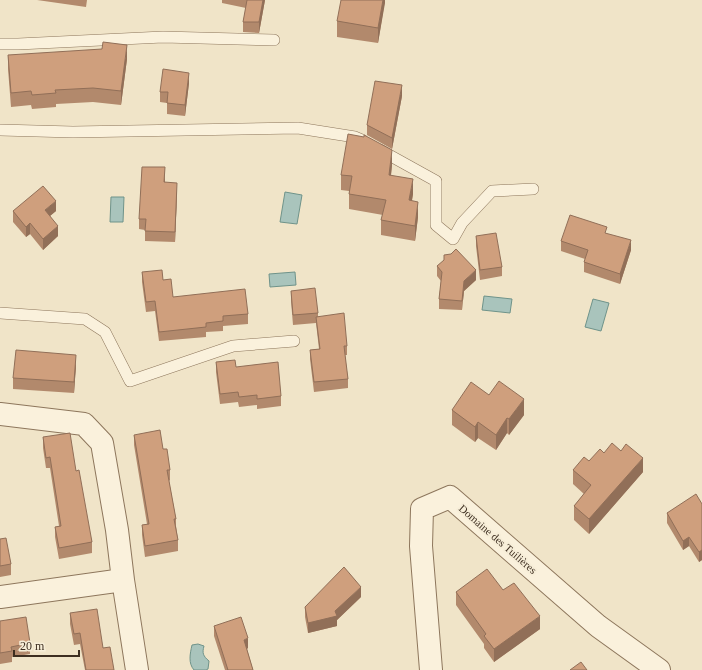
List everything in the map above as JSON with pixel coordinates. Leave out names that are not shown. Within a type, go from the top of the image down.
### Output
[{"type":"street","points":[[0,414],[84,424],[102,443],[117,530],[137,670]]},
{"type":"street","name":"Domaine des Tuilières","points":[[431,670],[421,546],[422,509],[450,497],[598,626],[659,670]]},
{"type":"street","points":[[0,597],[123,580]]},
{"type":"lane","points":[[0,44],[163,37],[274,40]]},
{"type":"lane","points":[[0,130],[73,132],[298,128],[355,136],[436,181],[436,225],[453,239],[462,223],[492,191],[533,189]]},
{"type":"lane","points":[[0,313],[85,319],[105,332],[130,381],[233,346],[294,341]]},
{"type":"water","points":[[285,192],[302,195],[297,224],[280,222]]},
{"type":"water","points":[[111,197],[124,197],[123,222],[110,222]]},
{"type":"water","points":[[295,272],[296,285],[270,287],[269,274]]},
{"type":"water","points":[[484,296],[512,299],[510,313],[482,310]]},
{"type":"water","points":[[593,299],[609,303],[601,331],[585,327]]},
{"type":"water","points":[[198,644],[204,646],[203,651],[205,658],[209,661],[208,669],[206,670],[194,670],[190,661],[192,645]]},
{"type":"building","points":[[247,0],[263,0],[259,22],[243,22]]},
{"type":"building","points":[[341,0],[383,0],[378,28],[337,21]]},
{"type":"building","points":[[103,42],[127,45],[121,91],[93,88],[55,90],[56,93],[32,95],[31,91],[11,93],[8,55],[102,49]]},
{"type":"building","points":[[163,69],[189,73],[185,105],[167,103],[168,92],[160,92]]},
{"type":"building","points":[[375,81],[402,85],[392,138],[367,125]]},
{"type":"building","points":[[348,134],[364,137],[364,135],[392,150],[389,175],[413,179],[409,200],[418,202],[415,226],[381,220],[386,200],[349,194],[352,176],[341,175]]},
{"type":"building","points":[[142,167],[165,167],[164,182],[177,183],[175,232],[145,231],[146,219],[139,219]]},
{"type":"building","points":[[43,186],[56,201],[45,210],[58,226],[43,239],[30,223],[26,227],[13,211]]},
{"type":"building","points":[[570,215],[607,227],[605,233],[631,240],[620,274],[584,262],[588,250],[561,241]]},
{"type":"building","points":[[496,233],[502,267],[480,270],[476,236]]},
{"type":"building","points":[[456,249],[476,270],[464,281],[462,301],[439,299],[442,272],[437,266],[444,260],[444,255],[451,254]]},
{"type":"building","points":[[162,270],[163,280],[171,279],[173,297],[245,289],[248,314],[223,316],[223,321],[206,323],[206,327],[159,332],[155,301],[146,302],[142,272]]},
{"type":"building","points":[[315,288],[318,313],[293,315],[291,291]]},
{"type":"building","points":[[344,313],[347,346],[344,346],[348,379],[314,382],[310,350],[320,349],[316,317]]},
{"type":"building","points":[[16,350],[76,355],[74,382],[13,378]]},
{"type":"building","points":[[235,360],[236,367],[278,362],[281,396],[257,399],[257,395],[239,397],[238,392],[220,394],[216,362]]},
{"type":"building","points":[[499,381],[524,399],[509,419],[507,418],[496,435],[478,422],[475,427],[452,410],[471,382],[489,395]]},
{"type":"building","points":[[160,430],[163,449],[167,449],[170,470],[167,470],[176,519],[174,519],[178,540],[145,546],[142,525],[149,524],[134,435]]},
{"type":"building","points":[[70,433],[76,471],[79,470],[92,542],[59,548],[55,527],[61,526],[50,457],[46,458],[43,437]]},
{"type":"building","points":[[612,443],[621,451],[626,444],[643,458],[589,519],[574,506],[591,485],[573,470],[584,457],[589,461],[600,449],[604,453]]},
{"type":"building","points":[[696,494],[702,504],[702,550],[699,552],[689,537],[683,541],[667,513]]},
{"type":"building","points":[[6,538],[11,564],[0,566],[0,539]]},
{"type":"building","points":[[344,567],[361,587],[335,611],[337,616],[308,623],[305,607]]},
{"type":"building","points":[[487,569],[503,590],[514,583],[540,616],[494,649],[484,636],[486,634],[456,592]]},
{"type":"building","points":[[97,609],[103,648],[110,647],[114,670],[86,670],[80,633],[74,634],[70,613]]},
{"type":"building","points":[[26,617],[30,643],[11,647],[12,651],[0,653],[0,621]]},
{"type":"building","points":[[241,617],[248,638],[244,640],[253,670],[228,670],[214,626]]},
{"type":"building","points":[[581,662],[587,670],[570,670]]}]
